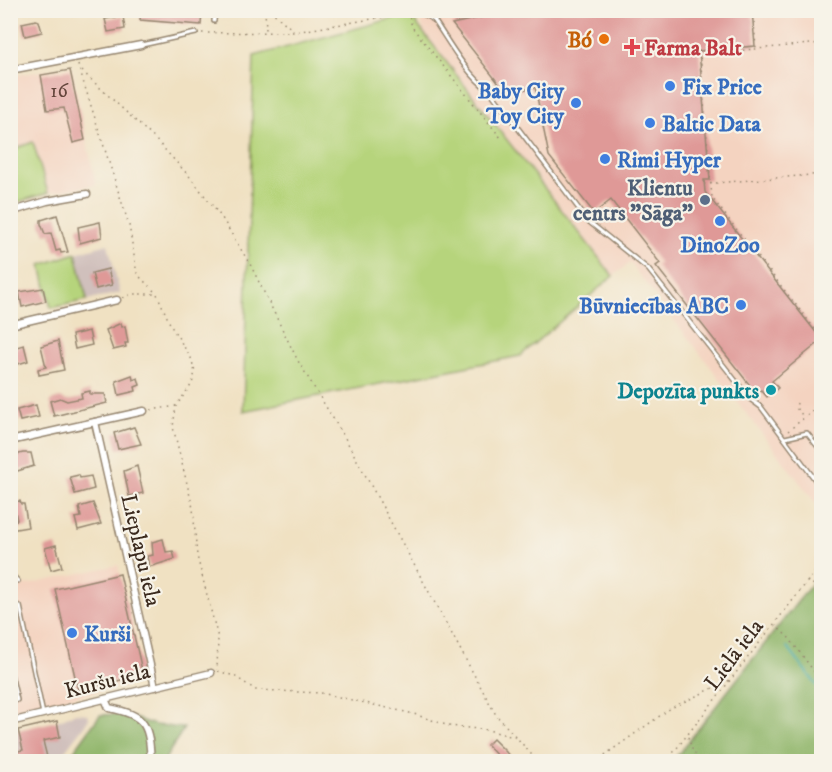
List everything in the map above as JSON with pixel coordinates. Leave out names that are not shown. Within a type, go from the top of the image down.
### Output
[{"type":"street","points":[[10,70],[141,45]]},
{"type":"street","points":[[10,212],[47,201],[87,194]]},
{"type":"street","points":[[10,324],[117,300]]},
{"type":"street","points":[[10,441],[144,411]]},
{"type":"street","name":"Lieplapu iela","points":[[95,422],[155,687]]},
{"type":"street","name":"Kuršu iela","points":[[10,722],[214,672]]},
{"type":"street","points":[[105,699],[110,708],[127,711],[141,719],[150,734],[151,762]]},
{"type":"lane","points":[[214,21],[215,10]]},
{"type":"lane","points":[[434,20],[443,10]]},
{"type":"lane","points":[[421,13],[434,20],[588,221],[648,269],[750,399],[761,407],[784,437],[790,450],[822,489]]},
{"type":"lane","points":[[141,45],[196,33]]},
{"type":"lane","points":[[784,437],[807,433],[822,452]]},
{"type":"lane","points":[[10,573],[18,581]]},
{"type":"lane","points":[[10,603],[20,606],[43,714]]},
{"type":"lane","points":[[10,670],[17,700],[10,702]]},
{"type":"path","points":[[265,10],[266,30]]},
{"type":"path","points":[[270,10],[295,32]]},
{"type":"path","points":[[487,10],[488,16]]},
{"type":"path","points":[[753,10],[756,49]]},
{"type":"path","points":[[196,33],[266,30],[295,32],[409,11],[421,13]]},
{"type":"path","points":[[409,11],[412,27],[501,138]]},
{"type":"path","points":[[822,43],[700,54],[712,198],[822,338]]},
{"type":"path","points":[[75,57],[82,71],[129,225],[137,274],[157,294],[171,326],[191,358],[195,372],[192,384],[176,406],[173,427],[193,508],[197,556],[218,638],[220,656],[214,672],[234,676],[256,690],[321,693],[414,714],[449,726],[488,730],[517,738]]},
{"type":"path","points":[[82,71],[155,139],[190,177],[222,218],[251,266],[298,361],[345,438],[496,715],[538,762]]},
{"type":"path","points":[[704,184],[822,174]]},
{"type":"path","points":[[117,300],[132,294],[157,294]]},
{"type":"path","points":[[797,403],[796,408],[804,418]]},
{"type":"path","points":[[784,437],[822,403]]},
{"type":"path","points":[[144,411],[176,406]]},
{"type":"path","name":"Lielā iela","points":[[666,762],[688,737],[822,563]]},
{"type":"path","points":[[807,581],[822,589]]},
{"type":"path","points":[[775,624],[789,638],[822,682]]},
{"type":"path","points":[[595,762],[670,708],[731,679]]},
{"type":"path","points":[[688,737],[701,762]]},
{"type":"shaded area","points":[[418,11],[821,11],[821,510],[630,263],[613,276],[424,33]]},
{"type":"shaded area","points":[[71,67],[96,185],[48,193],[33,142],[11,150],[11,76]]},
{"type":"shaded area","points":[[108,244],[120,293],[87,300],[76,253]]},
{"type":"shaded area","name":"Kurši","points":[[118,565],[146,680],[11,712],[10,578],[22,586]]},
{"type":"shaded area","points":[[76,713],[87,714],[89,719],[57,761],[11,762],[11,733],[57,721]]},
{"type":"green space","points":[[409,14],[613,276],[520,356],[243,411],[254,56]]},
{"type":"green space","points":[[33,142],[48,193],[11,204],[11,150]]},
{"type":"green space","points":[[76,253],[87,300],[51,308],[41,265]]},
{"type":"green space","points":[[821,572],[821,761],[673,761]]},
{"type":"green space","points":[[121,714],[155,725],[184,728],[165,759],[167,761],[66,762],[100,715]]},
{"type":"building","points":[[141,10],[202,10],[201,25],[140,20]]},
{"type":"building","points":[[515,10],[752,10],[755,46],[699,51],[710,180],[704,180],[705,192],[822,340],[772,381],[778,388],[767,397],[761,390],[756,393],[656,266],[660,263],[611,200],[594,213],[549,156],[535,87],[502,94],[500,85],[452,24]]},
{"type":"building","points":[[123,16],[125,29],[108,32],[105,19]]},
{"type":"building","points":[[39,21],[42,32],[25,36],[22,23]]},
{"type":"building","points":[[70,70],[85,140],[73,143],[64,108],[47,110],[41,75]]},
{"type":"building","points":[[57,215],[68,252],[56,251],[51,233],[45,234],[41,224],[41,220]]},
{"type":"building","points":[[100,222],[102,237],[80,243],[78,227]]},
{"type":"building","points":[[108,269],[112,285],[96,289],[92,273]]},
{"type":"building","points":[[43,288],[46,301],[22,307],[19,292]]},
{"type":"building","points":[[121,323],[122,327],[125,326],[128,343],[125,343],[126,347],[113,350],[106,330]]},
{"type":"building","points":[[89,331],[92,345],[75,349],[72,335]]},
{"type":"building","points":[[58,341],[64,370],[39,375],[38,369],[46,367],[41,346]]},
{"type":"building","points":[[24,345],[28,361],[18,364],[16,357],[10,358],[10,349]]},
{"type":"building","points":[[132,375],[133,380],[138,378],[140,385],[135,387],[136,391],[119,395],[116,381]]},
{"type":"building","points":[[90,391],[90,394],[105,394],[107,403],[54,416],[50,401],[60,398],[67,401],[82,398],[81,393]]},
{"type":"building","points":[[36,405],[39,417],[20,421],[17,410]]},
{"type":"building","points":[[134,427],[141,444],[118,449],[114,433]]},
{"type":"building","points":[[31,453],[34,466],[14,472],[11,456]]},
{"type":"building","points":[[137,466],[143,493],[129,496],[124,471]]},
{"type":"building","points":[[79,475],[80,478],[91,476],[94,489],[75,494],[70,477]]},
{"type":"building","points":[[20,501],[24,504],[28,527],[10,530],[10,522],[17,520],[13,502]]},
{"type":"building","points":[[93,503],[101,524],[78,530],[75,518],[81,517],[79,507]]},
{"type":"building","points":[[163,539],[166,552],[173,551],[175,559],[149,567],[147,556],[153,555],[152,542]]},
{"type":"building","points":[[56,545],[62,567],[51,570],[45,548]]},
{"type":"building","points":[[120,574],[143,675],[78,690],[55,589]]},
{"type":"building","points":[[57,721],[60,737],[43,741],[48,761],[10,762],[10,753],[23,750],[18,730]]},
{"type":"building","points":[[493,739],[514,762],[503,762],[487,745]]},
{"type":"waterway","points":[[787,647],[822,692]]},
{"type":"place","name":"Bó","points":[[604,39]]},
{"type":"place","name":"Farma Balt","points":[[632,47]]},
{"type":"place","name":"Fix Price","points":[[670,86]]},
{"type":"place","name":"Baby City Toy City","points":[[576,103]]},
{"type":"place","name":"Baltic Data","points":[[650,123]]},
{"type":"place","name":"Rimi Hyper","points":[[605,159]]},
{"type":"place","name":"Klientu centrs \"Sāga\"","points":[[705,200]]},
{"type":"place","name":"DinoZoo","points":[[720,221]]},
{"type":"place","name":"Būvniecības ABC","points":[[741,305]]},
{"type":"place","name":"Depozīta punkts","points":[[771,390]]},
{"type":"place","name":"Kurši","points":[[72,633]]}]
